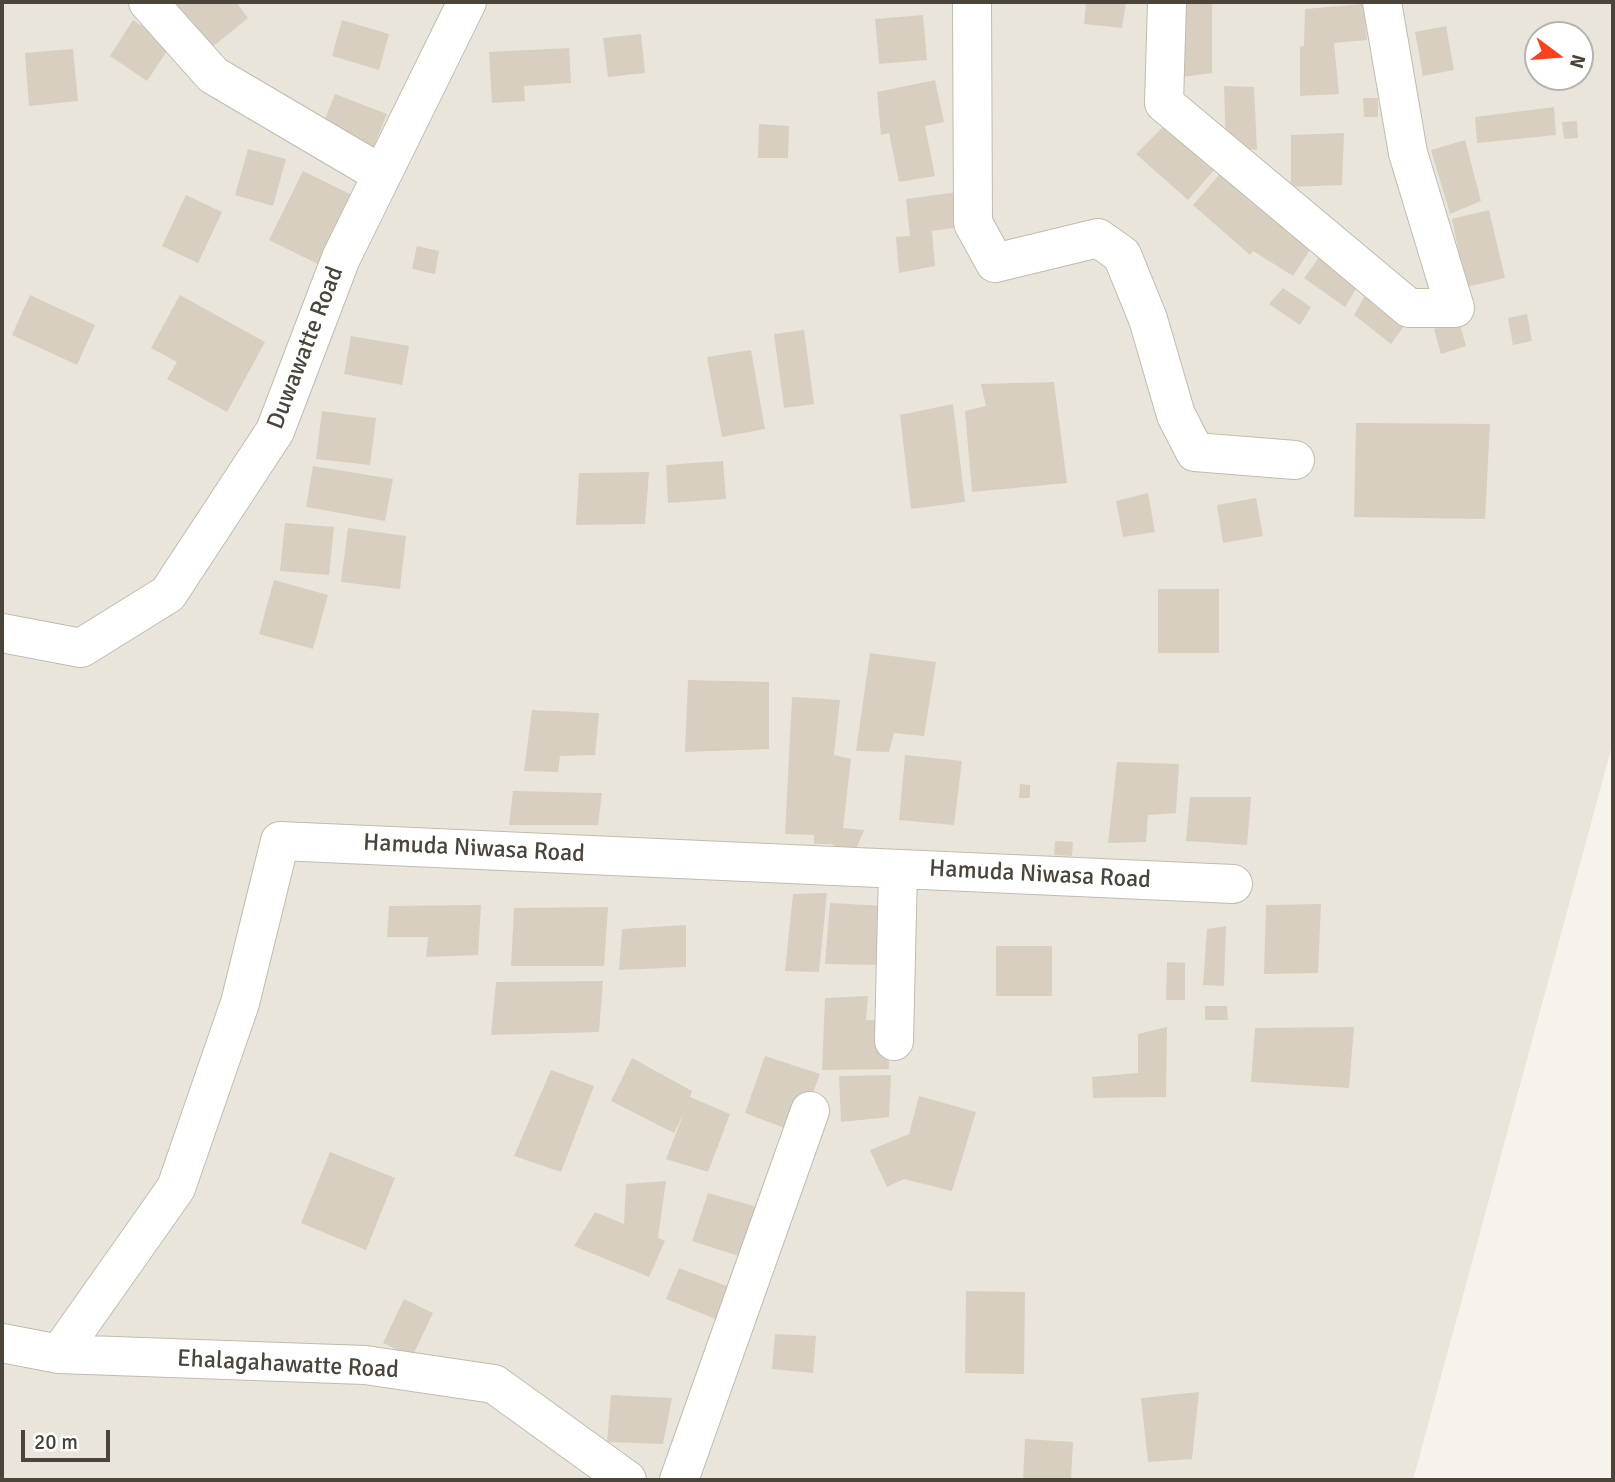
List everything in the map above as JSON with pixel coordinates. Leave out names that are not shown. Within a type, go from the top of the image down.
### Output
[{"type":"street","points":[[148,2],[213,75],[382,174]]},
{"type":"street","name":"Duwawatte Road","points":[[2,633],[81,648],[168,594],[275,431],[341,258],[467,2]]},
{"type":"street","points":[[972,2],[973,223],[995,263],[1098,238],[1122,255],[1148,319],[1176,415],[1195,452],[1295,460]]},
{"type":"street","points":[[1167,2],[1164,103],[1409,308],[1455,309],[1408,153],[1382,2]]},
{"type":"street","name":"Hamuda Niwasa Road","points":[[59,1354],[176,1188],[240,1003],[280,841],[1233,884]]},
{"type":"street","points":[[894,1041],[898,869]]},
{"type":"street","points":[[679,1480],[810,1111]]},
{"type":"street","name":"Ehalagahawatte Road","points":[[2,1343],[59,1354],[365,1365],[494,1384],[627,1480]]},
{"type":"shaded area","points":[[2,2],[1613,2],[1613,742],[1413,1480],[2,1480]]},
{"type":"building","points":[[174,2],[236,2],[248,18],[211,48]]},
{"type":"building","points":[[1086,2],[1126,2],[1122,28],[1084,24]]},
{"type":"building","points":[[1176,2],[1212,2],[1212,73],[1175,78]]},
{"type":"building","points":[[1363,4],[1367,40],[1334,43],[1339,94],[1300,96],[1300,47],[1304,46],[1305,9]]},
{"type":"building","points":[[923,15],[927,60],[879,64],[875,19]]},
{"type":"building","points":[[133,20],[171,45],[147,81],[110,56]]},
{"type":"building","points":[[342,20],[389,34],[379,70],[332,56]]},
{"type":"building","points":[[1446,26],[1454,70],[1423,76],[1415,32]]},
{"type":"building","points":[[641,34],[645,73],[608,77],[603,38]]},
{"type":"building","points":[[569,48],[571,83],[524,86],[525,101],[492,103],[489,52]]},
{"type":"building","points":[[73,49],[78,101],[29,106],[25,53]]},
{"type":"building","points":[[935,80],[944,122],[925,126],[935,176],[899,182],[889,133],[881,135],[877,92]]},
{"type":"building","points":[[1224,86],[1254,87],[1257,150],[1226,147]]},
{"type":"building","points":[[335,94],[387,114],[371,153],[320,132]]},
{"type":"building","points":[[1363,98],[1378,98],[1378,117],[1364,117]]},
{"type":"building","points":[[1554,107],[1556,135],[1477,143],[1475,117]]},
{"type":"building","points":[[1577,121],[1578,138],[1564,139],[1562,122]]},
{"type":"building","points":[[759,124],[789,126],[788,158],[758,158]]},
{"type":"building","points":[[1164,126],[1215,169],[1188,200],[1136,154]]},
{"type":"building","points":[[1344,133],[1342,185],[1291,187],[1291,135]]},
{"type":"building","points":[[1465,140],[1481,201],[1450,214],[1431,150]]},
{"type":"building","points":[[248,149],[286,159],[273,206],[235,195]]},
{"type":"building","points":[[1224,169],[1315,242],[1293,276],[1253,251],[1250,255],[1193,205]]},
{"type":"building","points":[[303,171],[352,195],[318,264],[269,240]]},
{"type":"building","points":[[958,192],[960,227],[932,231],[935,266],[899,273],[896,237],[910,236],[906,199]]},
{"type":"building","points":[[186,195],[222,212],[198,263],[162,246]]},
{"type":"building","points":[[1489,210],[1505,278],[1466,287],[1452,219]]},
{"type":"building","points":[[417,246],[439,251],[435,274],[412,269]]},
{"type":"building","points":[[1325,249],[1362,279],[1345,307],[1304,278]]},
{"type":"building","points":[[1371,285],[1412,315],[1391,344],[1354,315]]},
{"type":"building","points":[[1283,288],[1311,307],[1300,325],[1269,304]]},
{"type":"building","points":[[30,295],[95,325],[77,365],[12,335]]},
{"type":"building","points":[[180,295],[265,342],[227,412],[167,379],[177,362],[151,348]]},
{"type":"building","points":[[1527,314],[1532,341],[1513,345],[1508,318]]},
{"type":"building","points":[[1459,321],[1466,346],[1441,354],[1434,329]]},
{"type":"building","points":[[804,330],[814,404],[784,408],[774,334]]},
{"type":"building","points":[[351,336],[409,346],[402,385],[344,374]]},
{"type":"building","points":[[751,350],[765,429],[722,437],[707,357]]},
{"type":"building","points":[[1054,382],[1067,483],[972,492],[965,411],[986,406],[981,384]]},
{"type":"building","points":[[953,404],[965,502],[911,509],[900,415]]},
{"type":"building","points":[[322,411],[376,418],[370,465],[316,459]]},
{"type":"building","points":[[1356,423],[1490,424],[1485,519],[1354,517]]},
{"type":"building","points":[[723,461],[726,499],[668,503],[666,465]]},
{"type":"building","points":[[313,466],[393,479],[385,521],[306,507]]},
{"type":"building","points":[[649,472],[645,524],[576,525],[579,473]]},
{"type":"building","points":[[1148,493],[1155,532],[1123,537],[1116,501]]},
{"type":"building","points":[[1256,498],[1263,536],[1223,543],[1217,505]]},
{"type":"building","points":[[285,523],[334,527],[329,575],[280,571]]},
{"type":"building","points":[[348,528],[406,536],[400,589],[341,582]]},
{"type":"building","points":[[274,580],[328,595],[313,649],[259,634]]},
{"type":"building","points":[[1158,589],[1219,589],[1219,653],[1158,653]]},
{"type":"building","points":[[870,653],[936,662],[924,736],[894,733],[889,752],[856,751]]},
{"type":"building","points":[[688,680],[769,682],[769,749],[685,752]]},
{"type":"building","points":[[792,697],[840,700],[834,755],[851,759],[843,828],[864,830],[854,854],[831,844],[814,844],[814,835],[785,834]]},
{"type":"building","points":[[532,710],[599,713],[595,755],[560,756],[558,772],[524,771]]},
{"type":"building","points":[[905,755],[962,761],[954,825],[899,820]]},
{"type":"building","points":[[1117,762],[1179,764],[1176,813],[1148,815],[1146,842],[1108,843]]},
{"type":"building","points":[[1020,784],[1030,785],[1030,798],[1019,798]]},
{"type":"building","points":[[513,791],[602,793],[598,825],[509,825]]},
{"type":"building","points":[[1190,797],[1251,797],[1247,845],[1186,841]]},
{"type":"building","points":[[1055,841],[1073,842],[1072,856],[1054,855]]},
{"type":"building","points":[[827,893],[819,972],[785,971],[793,894]]},
{"type":"building","points":[[830,903],[885,906],[881,965],[825,964]]},
{"type":"building","points":[[1321,904],[1318,973],[1264,974],[1266,905]]},
{"type":"building","points":[[481,905],[478,955],[426,957],[428,937],[387,937],[389,906]]},
{"type":"building","points":[[608,907],[604,966],[511,966],[514,908]]},
{"type":"building","points":[[686,925],[686,967],[619,970],[622,929]]},
{"type":"building","points":[[1226,926],[1224,986],[1203,985],[1207,929]]},
{"type":"building","points":[[996,946],[1052,946],[1052,996],[996,996]]},
{"type":"building","points":[[1167,962],[1185,963],[1185,1000],[1166,1000]]},
{"type":"building","points":[[603,981],[599,1032],[491,1035],[496,982]]},
{"type":"building","points":[[868,996],[866,1020],[888,1021],[889,1069],[822,1070],[825,998]]},
{"type":"building","points":[[1205,1006],[1227,1006],[1228,1020],[1205,1020]]},
{"type":"building","points":[[1167,1027],[1166,1097],[1093,1098],[1092,1077],[1138,1073],[1138,1034]]},
{"type":"building","points":[[1354,1027],[1349,1088],[1251,1082],[1255,1028]]},
{"type":"building","points":[[765,1056],[820,1074],[798,1133],[745,1113]]},
{"type":"building","points":[[632,1058],[692,1091],[690,1097],[730,1114],[708,1172],[666,1159],[684,1113],[674,1133],[611,1101]]},
{"type":"building","points":[[551,1070],[594,1086],[561,1172],[514,1156]]},
{"type":"building","points":[[891,1075],[889,1117],[841,1122],[839,1076]]},
{"type":"building","points":[[919,1096],[976,1112],[952,1191],[904,1179],[887,1187],[870,1150],[909,1134]]},
{"type":"building","points":[[330,1152],[395,1178],[366,1250],[301,1223]]},
{"type":"building","points":[[666,1181],[658,1238],[665,1241],[649,1277],[574,1246],[595,1212],[624,1224],[626,1184]]},
{"type":"building","points":[[708,1193],[761,1208],[745,1258],[692,1241]]},
{"type":"building","points":[[679,1268],[740,1291],[728,1324],[666,1299]]},
{"type":"building","points":[[966,1291],[1025,1292],[1024,1374],[965,1373]]},
{"type":"building","points":[[404,1299],[433,1313],[412,1357],[383,1343]]},
{"type":"building","points":[[775,1334],[816,1336],[813,1373],[772,1369]]},
{"type":"building","points":[[1199,1392],[1192,1459],[1148,1462],[1141,1398]]},
{"type":"building","points":[[611,1395],[672,1398],[663,1444],[607,1442]]},
{"type":"building","points":[[1025,1439],[1073,1442],[1071,1480],[1023,1480]]}]
